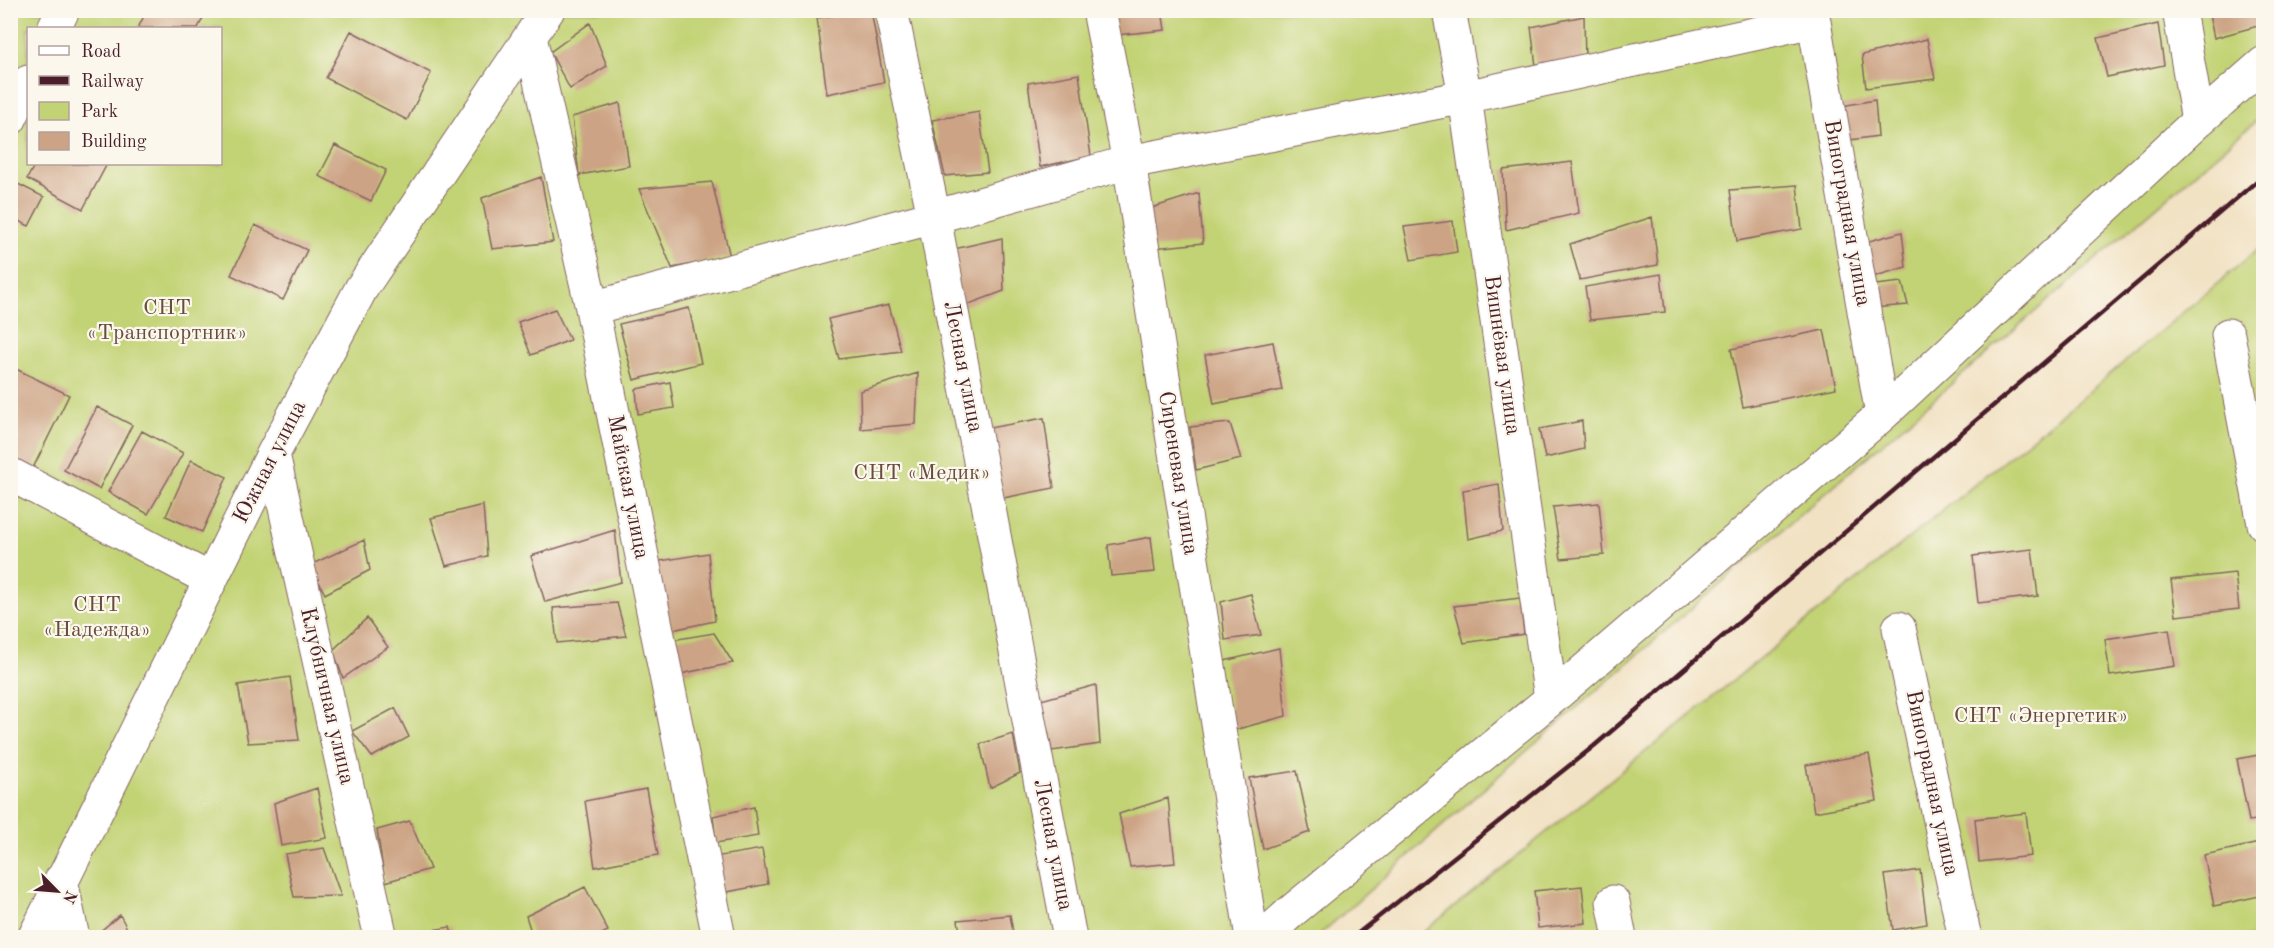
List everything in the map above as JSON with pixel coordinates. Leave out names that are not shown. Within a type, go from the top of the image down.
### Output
[{"type":"street","points":[[54,27],[63,10]]},
{"type":"street","name":"Южная улица","points":[[34,938],[273,454],[361,289],[548,10]]},
{"type":"street","name":"Лесная улица","points":[[891,10],[934,217],[1070,938]]},
{"type":"street","name":"Сиреневая улица","points":[[1099,10],[1129,162],[1252,938]]},
{"type":"street","name":"Вишнёвая улица","points":[[1449,10],[1465,97],[1551,699]]},
{"type":"street","points":[[2179,10],[2198,121]]},
{"type":"street","points":[[592,308],[934,217],[1129,162],[1465,97],[1813,16]]},
{"type":"street","name":"Виноградная улица","points":[[1813,16],[1881,415]]},
{"type":"street","name":"Майская улица","points":[[530,37],[592,308],[719,938]]},
{"type":"street","points":[[1262,938],[1292,910],[1551,699],[1881,415],[2198,121],[2264,63]]},
{"type":"street","points":[[10,118],[27,84]]},
{"type":"street","points":[[2228,335],[2264,524]]},
{"type":"street","name":"Клубничная улица","points":[[273,454],[381,938]]},
{"type":"street","points":[[10,474],[211,580]]},
{"type":"street","name":"Виноградная улица","points":[[1899,628],[1965,938]]},
{"type":"street","points":[[61,880],[73,938]]},
{"type":"street","points":[[1613,902],[1620,938]]},
{"type":"green space","name":"СНТ «Медик»","points":[[2263,10],[2264,114],[1538,741],[1317,937],[11,938],[10,11]]},
{"type":"green space","name":"СНТ «Энергетик»","points":[[2263,245],[2263,937],[1416,938],[2079,400]]},
{"type":"building","points":[[147,10],[207,10],[198,27],[138,27]]},
{"type":"building","points":[[871,10],[884,82],[827,94],[817,18]]},
{"type":"building","points":[[1113,10],[1162,10],[1165,30],[1116,35]]},
{"type":"building","points":[[2208,10],[2257,10],[2258,26],[2214,38]]},
{"type":"building","points":[[1584,16],[1585,63],[1537,74],[1531,27]]},
{"type":"building","points":[[590,23],[607,66],[570,89],[550,52]]},
{"type":"building","points":[[2158,24],[2164,65],[2107,77],[2098,38]]},
{"type":"building","points":[[351,31],[431,73],[407,120],[326,78]]},
{"type":"building","points":[[1927,39],[1935,79],[1866,88],[1862,55]]},
{"type":"building","points":[[1079,74],[1091,156],[1040,167],[1028,83]]},
{"type":"building","points":[[1875,100],[1878,136],[1843,141],[1836,107]]},
{"type":"building","points":[[620,103],[629,166],[579,175],[572,117]]},
{"type":"building","points":[[979,112],[988,172],[945,176],[932,120]]},
{"type":"building","points":[[335,145],[386,170],[371,201],[319,176]]},
{"type":"building","points":[[1572,162],[1579,213],[1506,230],[1503,170]]},
{"type":"building","points":[[34,165],[106,165],[83,209],[27,179]]},
{"type":"building","points":[[541,177],[553,242],[492,249],[482,198]]},
{"type":"building","points":[[10,180],[44,197],[29,226],[10,217]]},
{"type":"building","points":[[712,182],[730,257],[672,268],[639,189]]},
{"type":"building","points":[[1797,185],[1802,229],[1737,241],[1730,190]]},
{"type":"building","points":[[1199,193],[1203,243],[1153,248],[1145,210]]},
{"type":"building","points":[[1652,217],[1658,265],[1580,280],[1570,244]]},
{"type":"building","points":[[1453,221],[1457,252],[1411,260],[1404,227]]},
{"type":"building","points":[[255,225],[307,250],[283,300],[231,275]]},
{"type":"building","points":[[1902,232],[1906,267],[1872,277],[1869,241]]},
{"type":"building","points":[[1002,238],[1004,291],[961,307],[954,249]]},
{"type":"building","points":[[1661,274],[1665,312],[1590,320],[1585,287]]},
{"type":"building","points":[[1902,282],[1908,305],[1873,308],[1866,286]]},
{"type":"building","points":[[889,305],[901,351],[839,359],[828,319]]},
{"type":"building","points":[[689,308],[701,363],[634,380],[619,324]]},
{"type":"building","points":[[555,309],[570,340],[531,355],[518,322]]},
{"type":"building","points":[[1824,330],[1836,388],[1743,407],[1731,349]]},
{"type":"building","points":[[1273,342],[1282,390],[1214,404],[1205,355]]},
{"type":"building","points":[[12,367],[69,395],[31,472],[10,462]]},
{"type":"building","points":[[918,373],[916,424],[861,429],[860,391]]},
{"type":"building","points":[[670,382],[674,408],[638,414],[636,389]]},
{"type":"building","points":[[97,407],[132,425],[99,489],[64,470]]},
{"type":"building","points":[[1044,418],[1054,488],[1003,498],[989,428]]},
{"type":"building","points":[[1582,421],[1584,449],[1545,458],[1539,429]]},
{"type":"building","points":[[1230,423],[1241,459],[1196,470],[1190,427]]},
{"type":"building","points":[[142,431],[183,453],[148,514],[108,492]]},
{"type":"building","points":[[191,460],[227,477],[202,532],[166,516]]},
{"type":"building","points":[[1499,484],[1503,531],[1468,539],[1463,490]]},
{"type":"building","points":[[1599,503],[1604,555],[1561,559],[1553,507]]},
{"type":"building","points":[[483,505],[487,556],[446,566],[431,518]]},
{"type":"building","points":[[615,530],[621,582],[545,602],[531,556]]},
{"type":"building","points":[[1151,537],[1155,572],[1111,576],[1108,545]]},
{"type":"building","points":[[364,540],[370,570],[325,594],[310,565]]},
{"type":"building","points":[[2032,549],[2038,596],[1978,603],[1973,556]]},
{"type":"building","points":[[708,553],[715,621],[672,630],[654,562]]},
{"type":"building","points":[[2235,573],[2239,609],[2176,616],[2171,580]]},
{"type":"building","points":[[1251,594],[1261,635],[1225,640],[1221,602]]},
{"type":"building","points":[[1520,598],[1524,634],[1464,643],[1454,606]]},
{"type":"building","points":[[617,603],[626,636],[557,643],[553,608]]},
{"type":"building","points":[[367,618],[388,647],[343,678],[333,650]]},
{"type":"building","points":[[2169,629],[2175,666],[2110,676],[2105,639]]},
{"type":"building","points":[[714,633],[733,663],[680,674],[672,640]]},
{"type":"building","points":[[1279,648],[1286,716],[1234,730],[1224,661]]},
{"type":"building","points":[[290,677],[299,740],[248,743],[238,685]]},
{"type":"building","points":[[1096,685],[1100,744],[1052,751],[1041,700]]},
{"type":"building","points":[[395,708],[409,737],[372,757],[352,731]]},
{"type":"building","points":[[1013,734],[1020,773],[990,788],[980,744]]},
{"type":"building","points":[[1869,754],[1877,801],[1814,812],[1806,765]]},
{"type":"building","points":[[2264,754],[2264,819],[2249,821],[2237,759]]},
{"type":"building","points":[[1297,771],[1310,832],[1263,849],[1249,778]]},
{"type":"building","points":[[317,788],[327,838],[281,846],[274,803]]},
{"type":"building","points":[[646,789],[658,855],[595,867],[585,801]]},
{"type":"building","points":[[1168,798],[1175,863],[1130,867],[1119,814]]},
{"type":"building","points":[[754,807],[758,836],[716,843],[713,816]]},
{"type":"building","points":[[2026,813],[2031,856],[1979,862],[1975,819]]},
{"type":"building","points":[[410,821],[430,869],[385,882],[377,830]]},
{"type":"building","points":[[2264,842],[2264,895],[2214,906],[2204,855]]},
{"type":"building","points":[[324,848],[341,896],[294,897],[285,854]]},
{"type":"building","points":[[762,849],[768,884],[722,893],[714,857]]},
{"type":"building","points":[[1920,870],[1927,924],[1893,930],[1885,875]]},
{"type":"building","points":[[1582,886],[1586,923],[1538,928],[1534,891]]},
{"type":"building","points":[[585,887],[608,931],[594,938],[533,938],[526,916]]},
{"type":"building","points":[[120,915],[132,938],[92,938]]},
{"type":"building","points":[[1010,915],[1014,938],[961,938],[958,920]]},
{"type":"building","points":[[450,927],[453,938],[408,938],[407,934]]},
{"type":"railway","points":[[1352,938],[1594,746],[2264,175]]},
{"type":"park label","name":"СНТ «Транспортник»","points":[[167,320]]},
{"type":"park label","name":"СНТ «Надежда»","points":[[97,618]]}]
